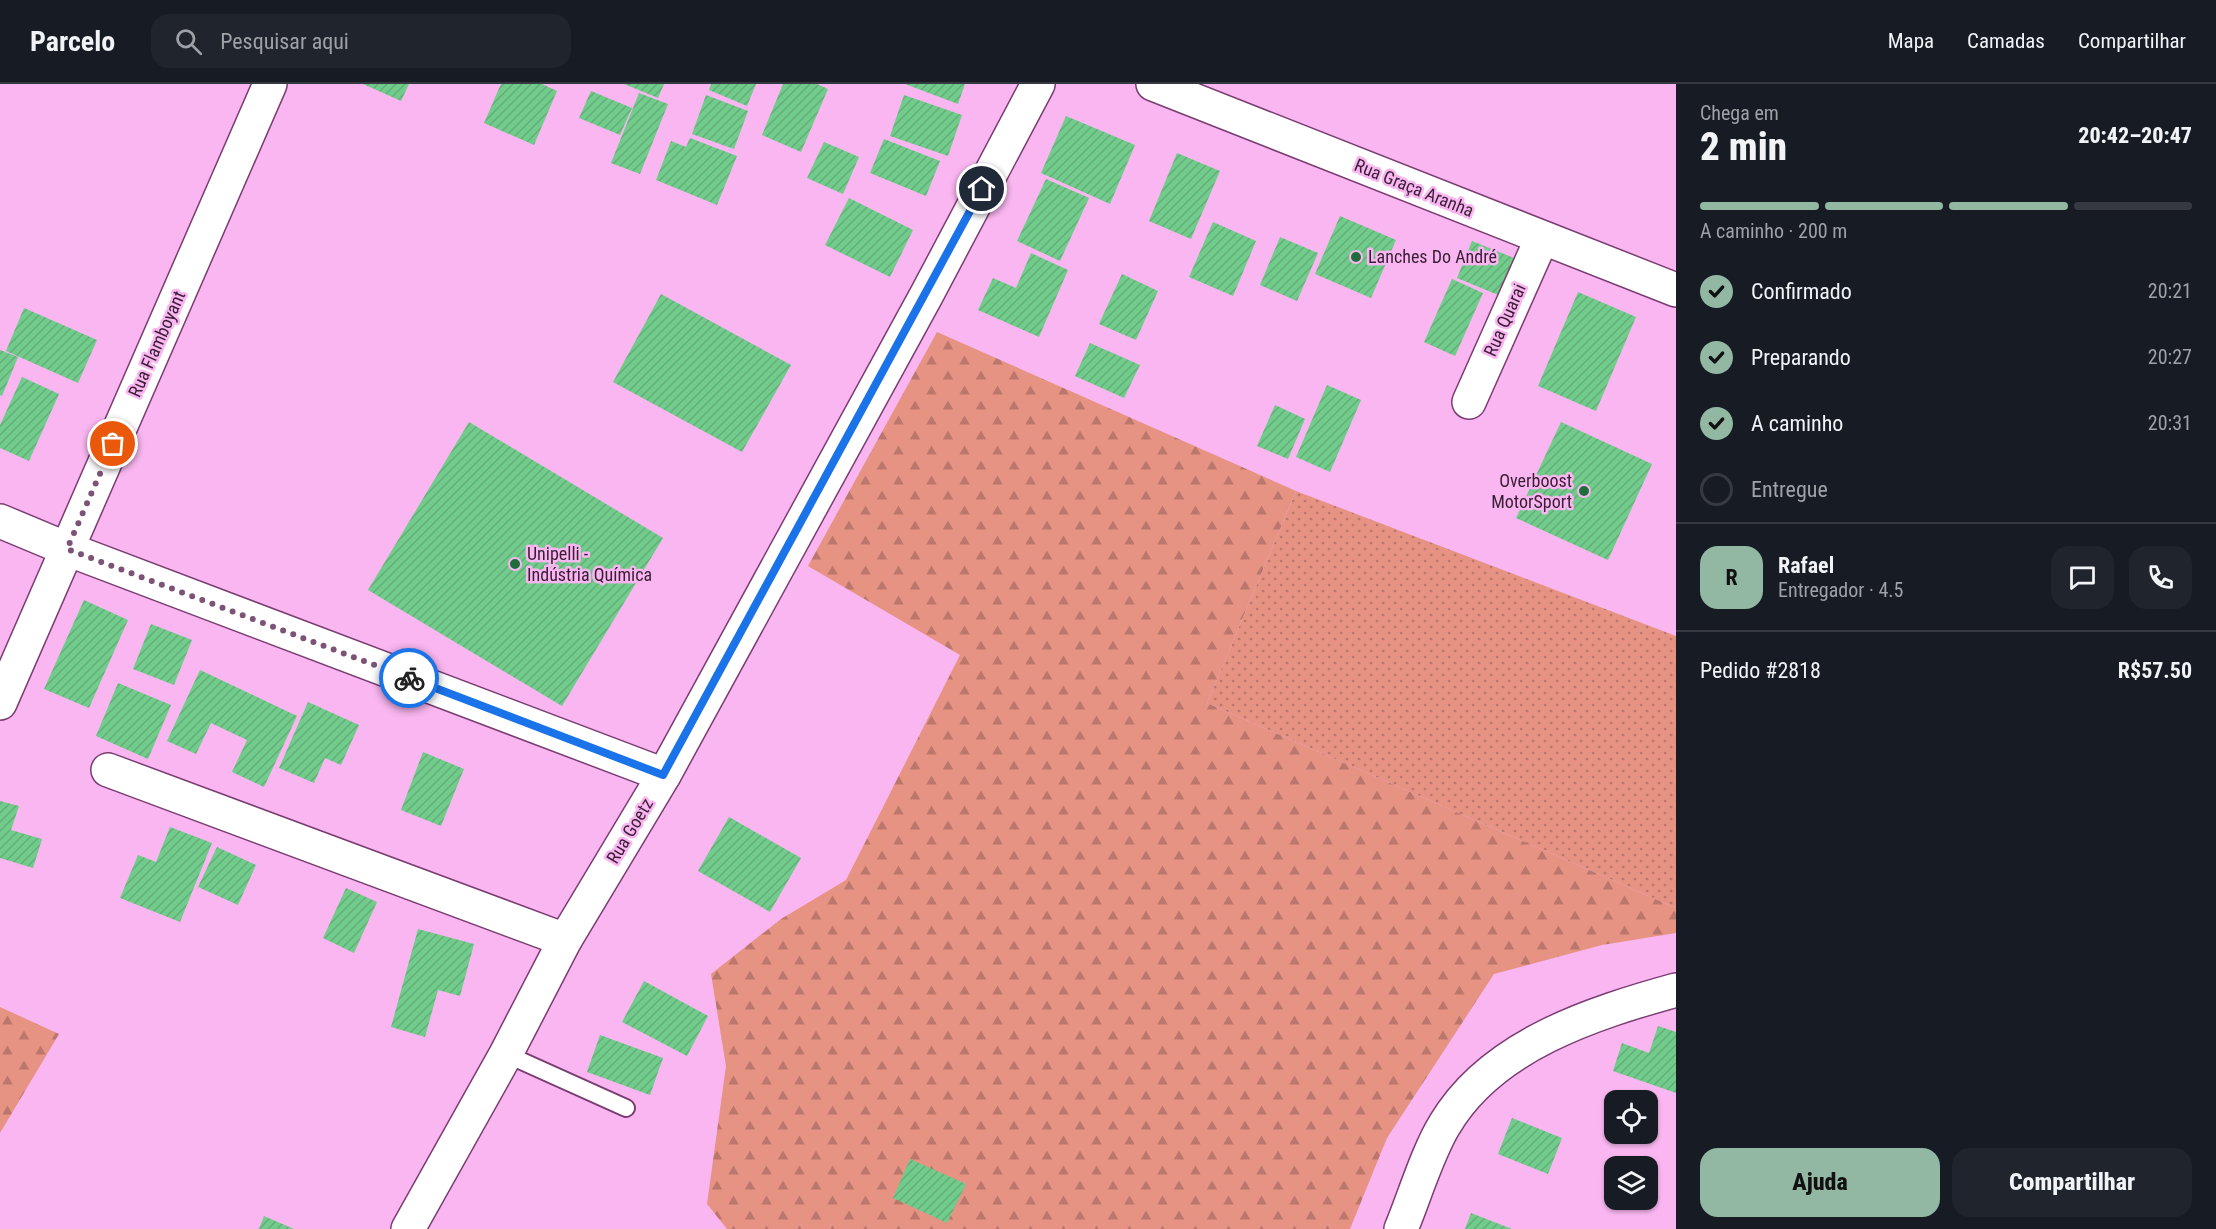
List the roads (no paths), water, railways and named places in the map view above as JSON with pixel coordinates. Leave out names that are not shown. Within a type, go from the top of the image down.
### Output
[{"type":"street","name":"Rua Flamboyant","points":[[0,703],[270,84]]},
{"type":"street","name":"Rua Goetz","points":[[408,1229],[506,1054],[565,940],[663,775],[927,294],[1038,84]]},
{"type":"street","name":"Rua Graça Aranha","points":[[1153,84],[1676,290]]},
{"type":"street","name":"Rua Quarai","points":[[1469,402],[1542,238]]},
{"type":"street","points":[[0,521],[67,549],[663,775]]},
{"type":"street","points":[[108,770],[565,940]]},
{"type":"street","points":[[1401,1229],[1444,1124],[1473,1088],[1528,1044],[1631,1002],[1676,990]]},
{"type":"lane","points":[[506,1054],[626,1108]]},
{"type":"place","name":"Lanches Do André","points":[[1356,257]]},
{"type":"place","name":"Overboost MotorSport","points":[[1584,491]]},
{"type":"place","name":"Unipelli - Indústria Química","points":[[515,564]]}]
